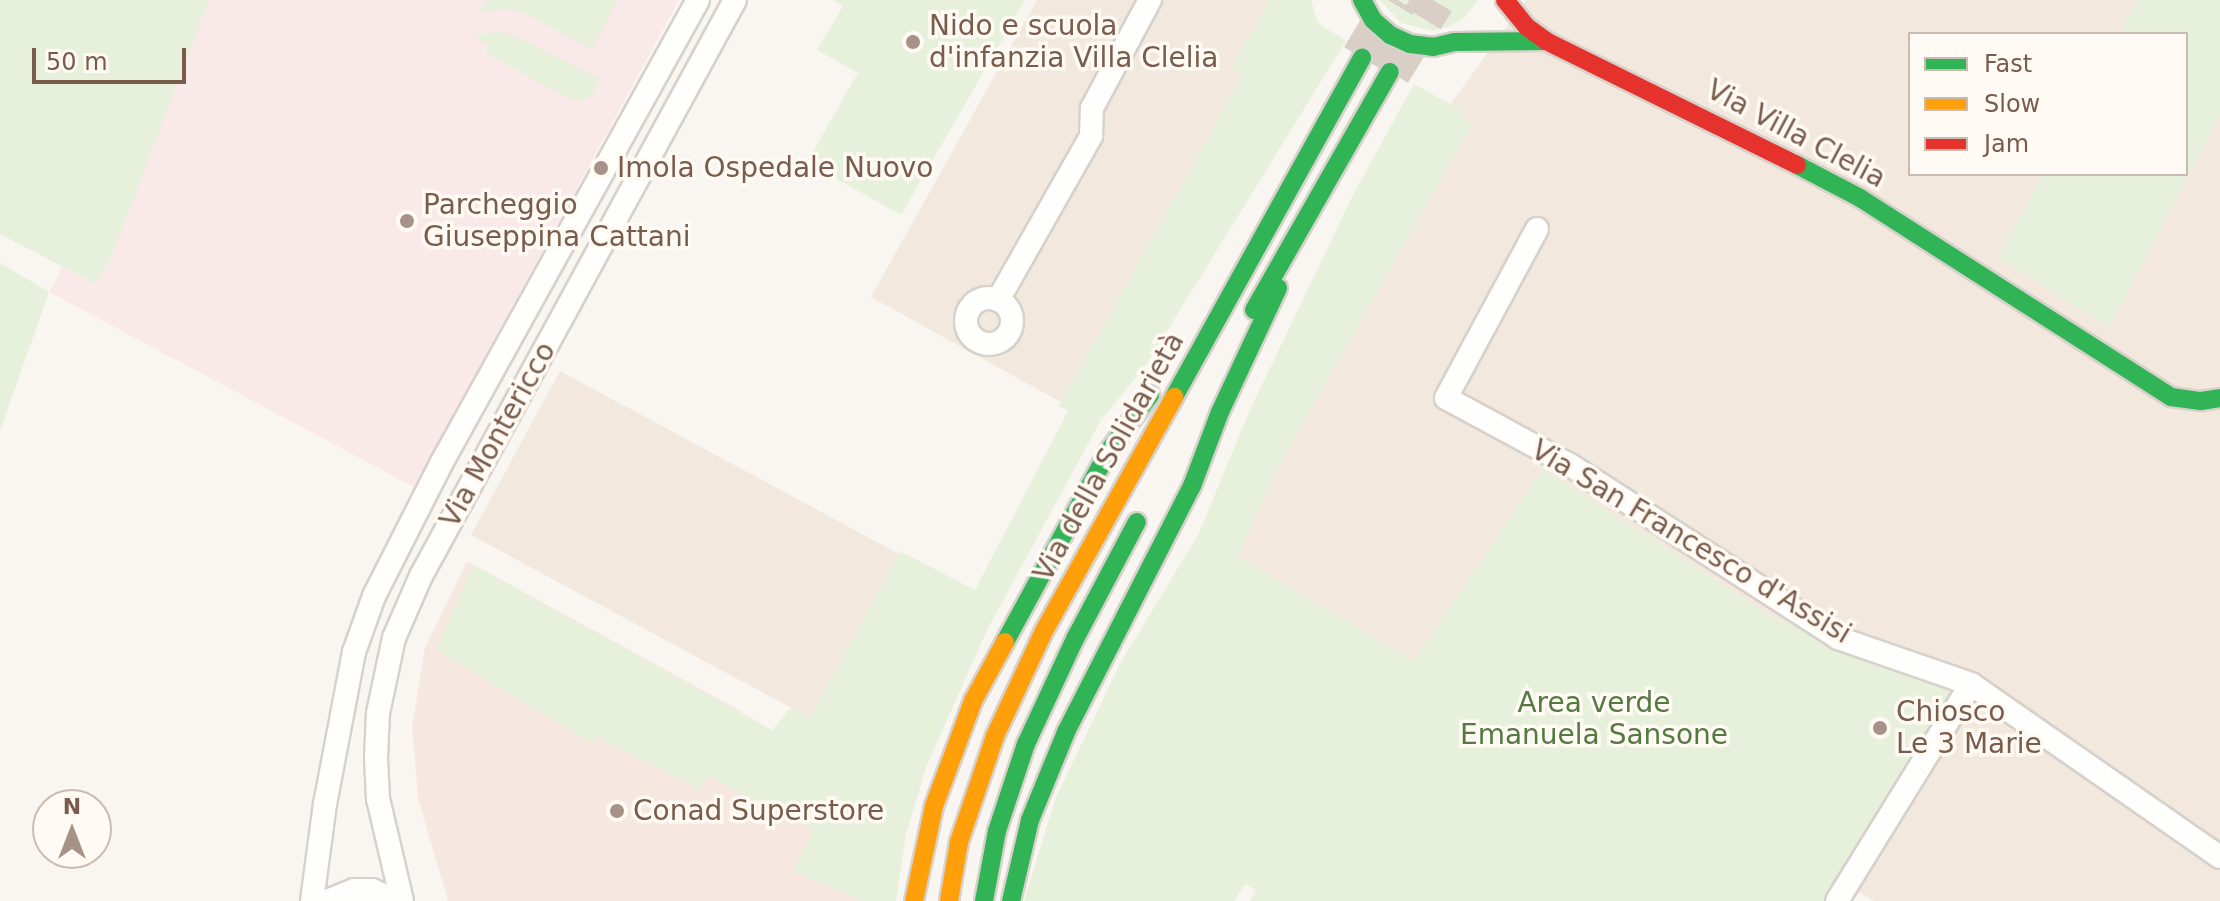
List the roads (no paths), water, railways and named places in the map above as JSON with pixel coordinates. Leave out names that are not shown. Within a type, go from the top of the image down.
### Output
[{"type":"main road","name":"Via Villa Clelia","points":[[1362,0],[1373,20],[1390,35],[1410,44],[1433,47],[1454,42],[1546,41]]},
{"type":"main road","name":"Via Villa Clelia","points":[[1454,42],[1494,8],[1546,41],[1712,120],[1860,198],[2171,397],[2201,401],[2220,398]]},
{"type":"main road","name":"Via della Solidarietà","points":[[949,901],[959,842],[995,736],[1044,631],[1362,58]]},
{"type":"main road","name":"Via della Solidarietà","points":[[1214,379],[1390,72]]},
{"type":"main road","points":[[1011,901],[1030,820],[1067,730],[1192,486],[1220,412],[1276,293],[1293,244]]},
{"type":"main road","points":[[914,901],[934,806],[973,701],[1108,452],[1134,415],[1215,323]]},
{"type":"main road","name":"Via della Solidarietà","points":[[984,901],[997,831],[1026,744],[1076,637],[1147,503]]},
{"type":"street","name":"Via Montericco","points":[[312,901],[325,804],[354,652],[374,596],[442,462],[698,0]]},
{"type":"street","name":"Via Montericco","points":[[402,901],[378,799],[376,758],[378,713],[394,638],[421,576],[735,0]]},
{"type":"street","points":[[998,300],[1091,136],[1092,108],[1150,0]]},
{"type":"street","name":"Via San Francesco d'Assisi","points":[[1537,229],[1446,398],[1570,465],[1838,638],[1971,684],[2220,857]]},
{"type":"street","points":[[1837,901],[1971,684]]},
{"type":"street","points":[[327,901],[354,890],[372,890],[396,901]]},
{"type":"tunnel","points":[[1362,58],[1397,0]]},
{"type":"tunnel","points":[[1390,72],[1434,0]]},
{"type":"place","name":"Nido e scuola d'infanzia Villa Clelia","points":[[913,42]]},
{"type":"place","name":"Imola Ospedale Nuovo","points":[[601,168]]},
{"type":"place","name":"Parcheggio Giuseppina Cattani","points":[[407,221]]},
{"type":"place","name":"Chiosco Le 3 Marie","points":[[1880,728]]},
{"type":"place","name":"Conad Superstore","points":[[617,811]]},
{"type":"park label","name":"Area verde Emanuela Sansone","points":[[1594,719]]}]
